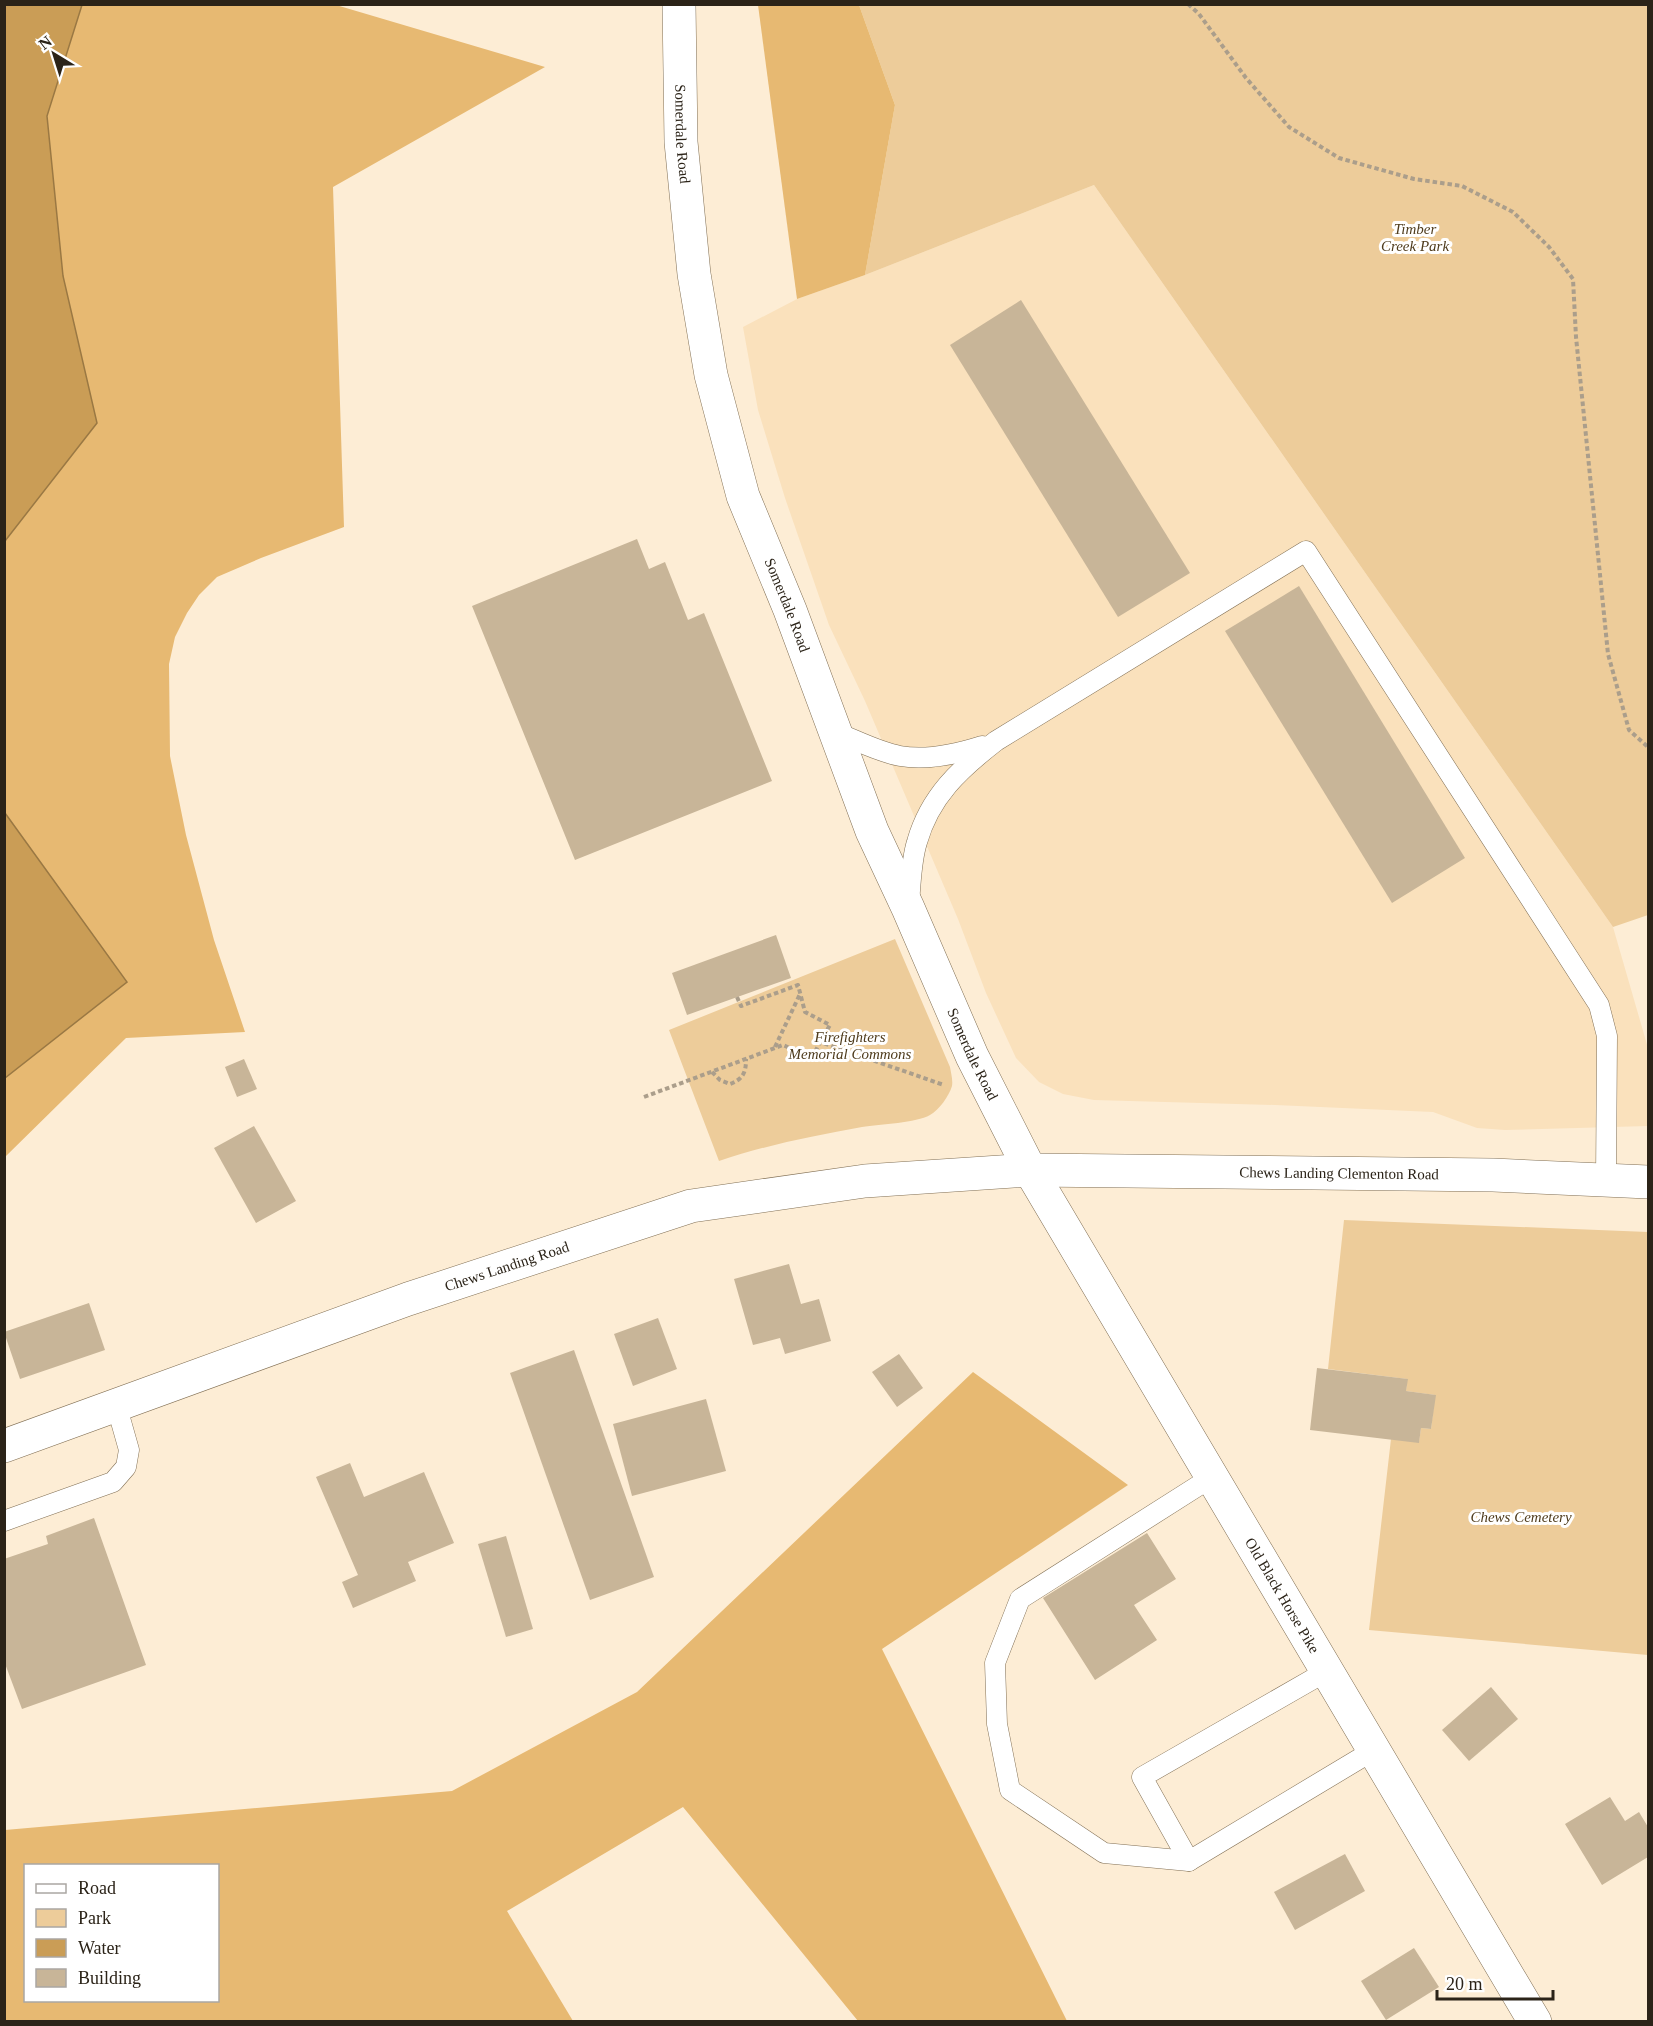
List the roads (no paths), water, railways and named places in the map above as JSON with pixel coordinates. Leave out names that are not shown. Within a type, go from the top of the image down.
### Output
[{"type":"main road","name":"Somerdale Road","points":[[679,4],[681,142],[694,274],[711,375],[743,496],[790,610],[872,831],[972,1056],[1030,1170]]},
{"type":"main road","name":"Chews Landing Clementon Road","points":[[1030,1170],[1493,1175],[1648,1182]]},
{"type":"main road","name":"Chews Landing Road","points":[[4,1446],[408,1299],[691,1206],[865,1181],[1030,1170]]},
{"type":"main road","name":"Old Black Horse Pike","points":[[1030,1170],[1535,2022]]},
{"type":"lane","points":[[908,908],[917,842],[936,800],[964,766],[996,741],[1306,551],[1599,1005],[1607,1036],[1606,1180]]},
{"type":"lane","points":[[835,732],[898,756],[912,757],[960,753],[996,741]]},
{"type":"lane","points":[[4,1521],[113,1482],[126,1467],[129,1449],[116,1404]]},
{"type":"lane","points":[[1212,1477],[1020,1599],[995,1663],[997,1724],[1010,1790],[1104,1853],[1189,1861],[1374,1750]]},
{"type":"lane","points":[[1189,1861],[1142,1777],[1327,1671]]},
{"type":"water","points":[[5,4],[82,5],[47,116],[63,276],[97,423],[5,541]]},
{"type":"water","points":[[5,813],[127,982],[4,1078]]},
{"type":"park label","name":"Timber Creek Park","points":[[1415,238]]},
{"type":"park label","name":"Firefighters Memorial Commons","points":[[850,1046]]},
{"type":"park label","name":"Chews Cemetery","points":[[1521,1517]]}]
